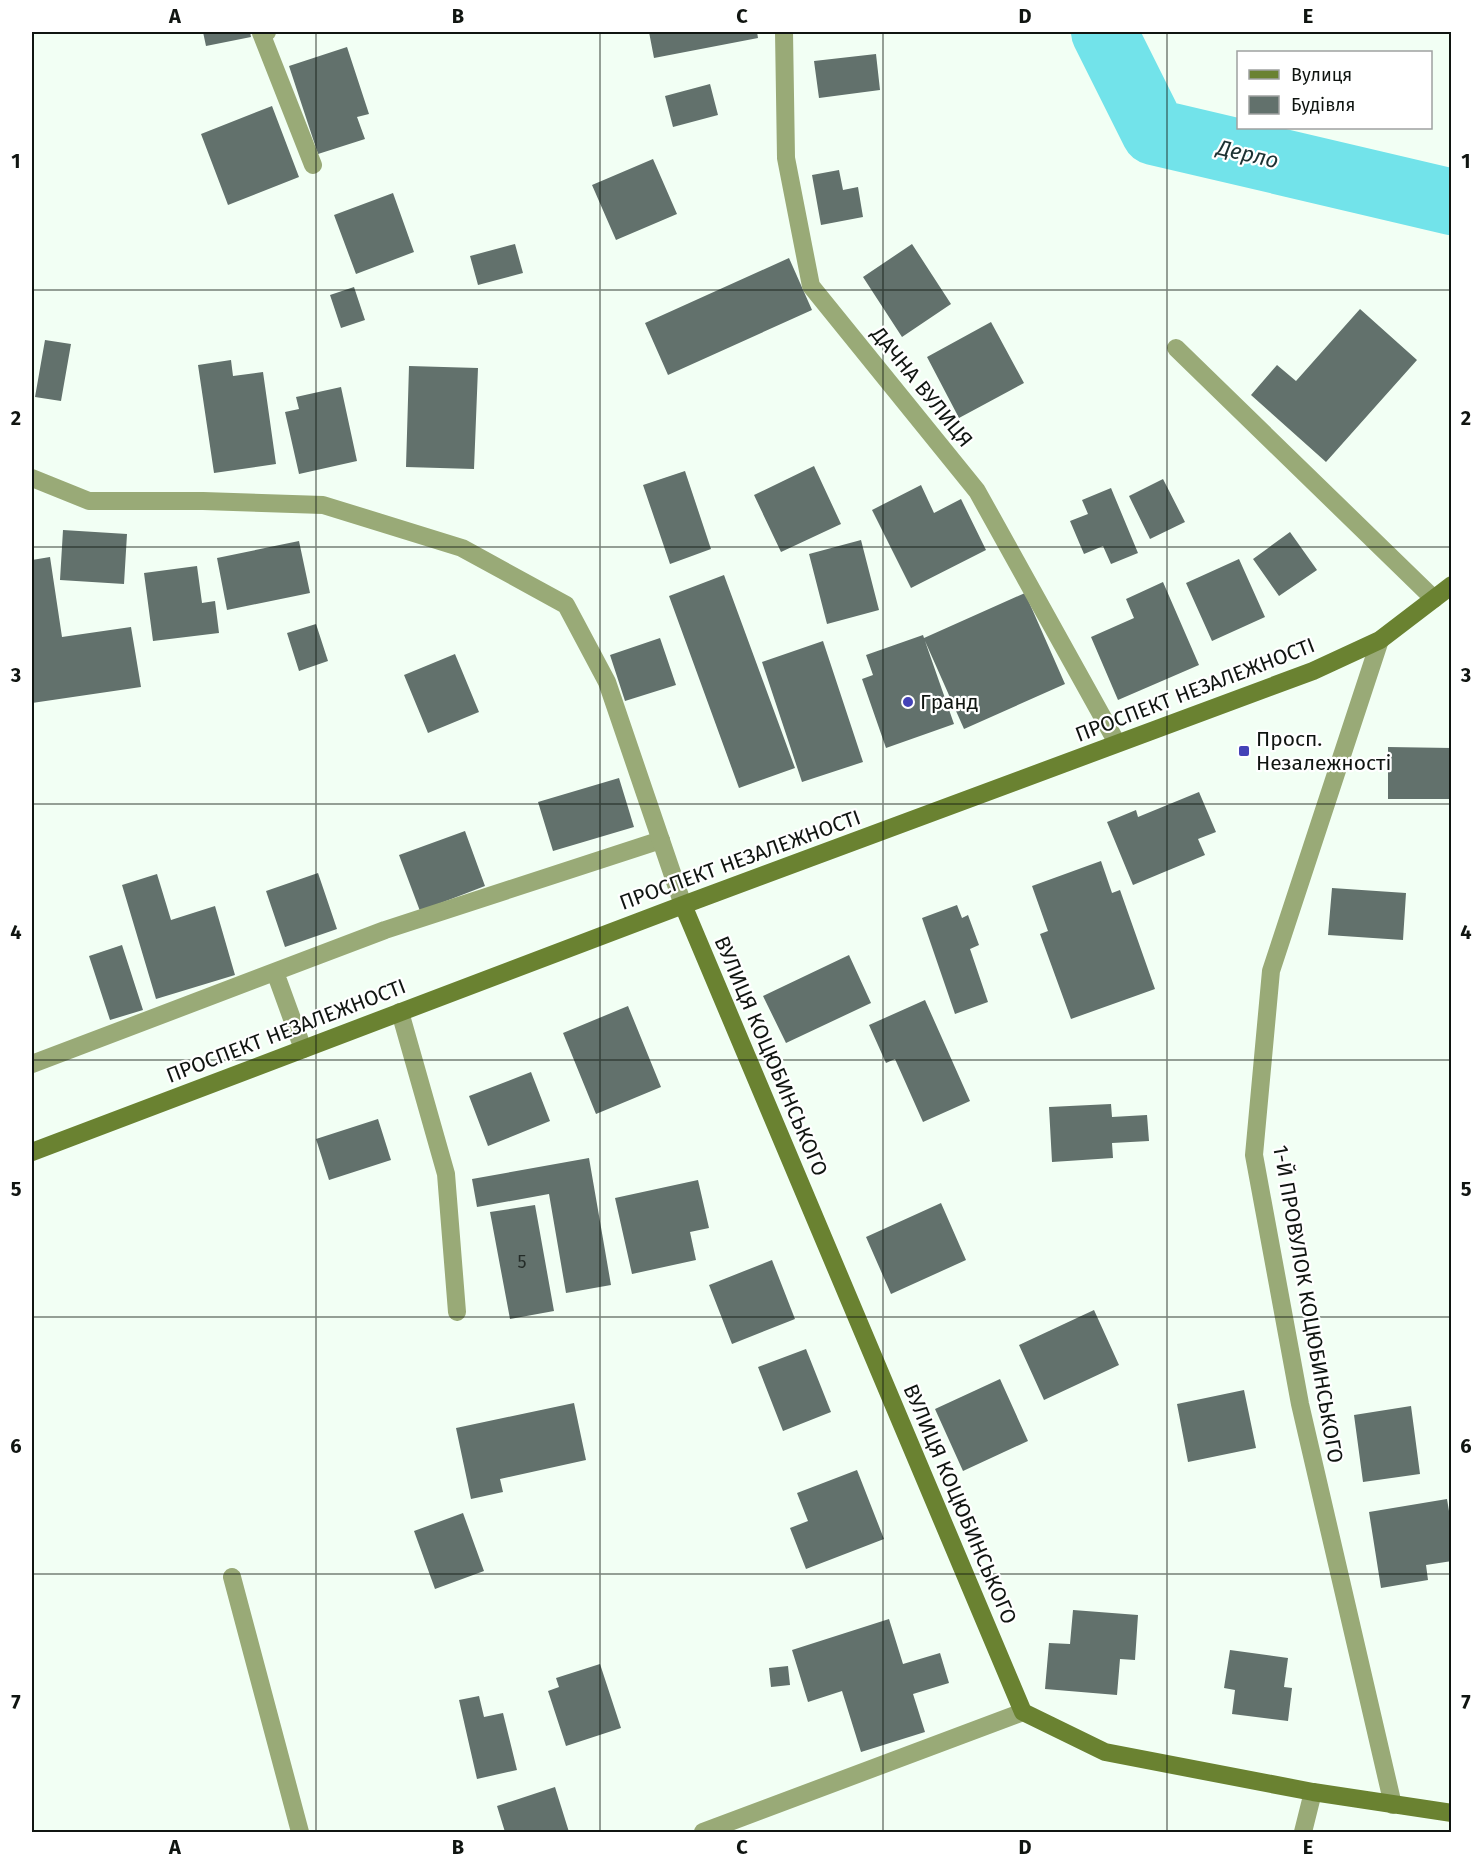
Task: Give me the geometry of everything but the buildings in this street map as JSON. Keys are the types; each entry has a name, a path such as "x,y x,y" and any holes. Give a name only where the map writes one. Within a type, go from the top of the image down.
{"main road":[{"name":"ПРОСПЕКТ НЕЗАЛЕЖНОСТІ","path":"32,1152 683,905 1313,671 1380,640 1452,585"},
{"name":"ВУЛИЦЯ КОЦЮБИНСЬКОГО","path":"683,905 1023,1712"},
{"path":"1023,1712 1105,1752 1313,1792 1452,1813"}],"street":[{"path":"267,32 261,33 313,165"},
{"name":"ДАЧНА ВУЛИЦЯ","path":"784,32 786,158 811,286 977,492 1117,743"},
{"path":"1176,348 1434,599"},
{"path":"32,478 89,501 203,501 323,505 462,548 566,605 607,682 683,905"},
{"name":"1-Й ПРОВУЛОК КОЦЮБИНСЬКОГО","path":"1380,640 1271,971 1254,1155 1300,1404 1393,1805"},
{"path":"32,1064 385,930 661,840"},
{"path":"275,972 303,1049"},
{"path":"400,1012 446,1174 457,1312"},
{"path":"232,1577 300,1833"},
{"path":"703,1833 1023,1712"},
{"path":"1303,1833 1313,1792"}],"waterway":[{"name":"Дерло","path":"1104,32 1154,132 1452,202"}],"place":[{"name":"Гранд","path":"908,702"},
{"name":"Просп. Незалежності","path":"1244,751"}]}
